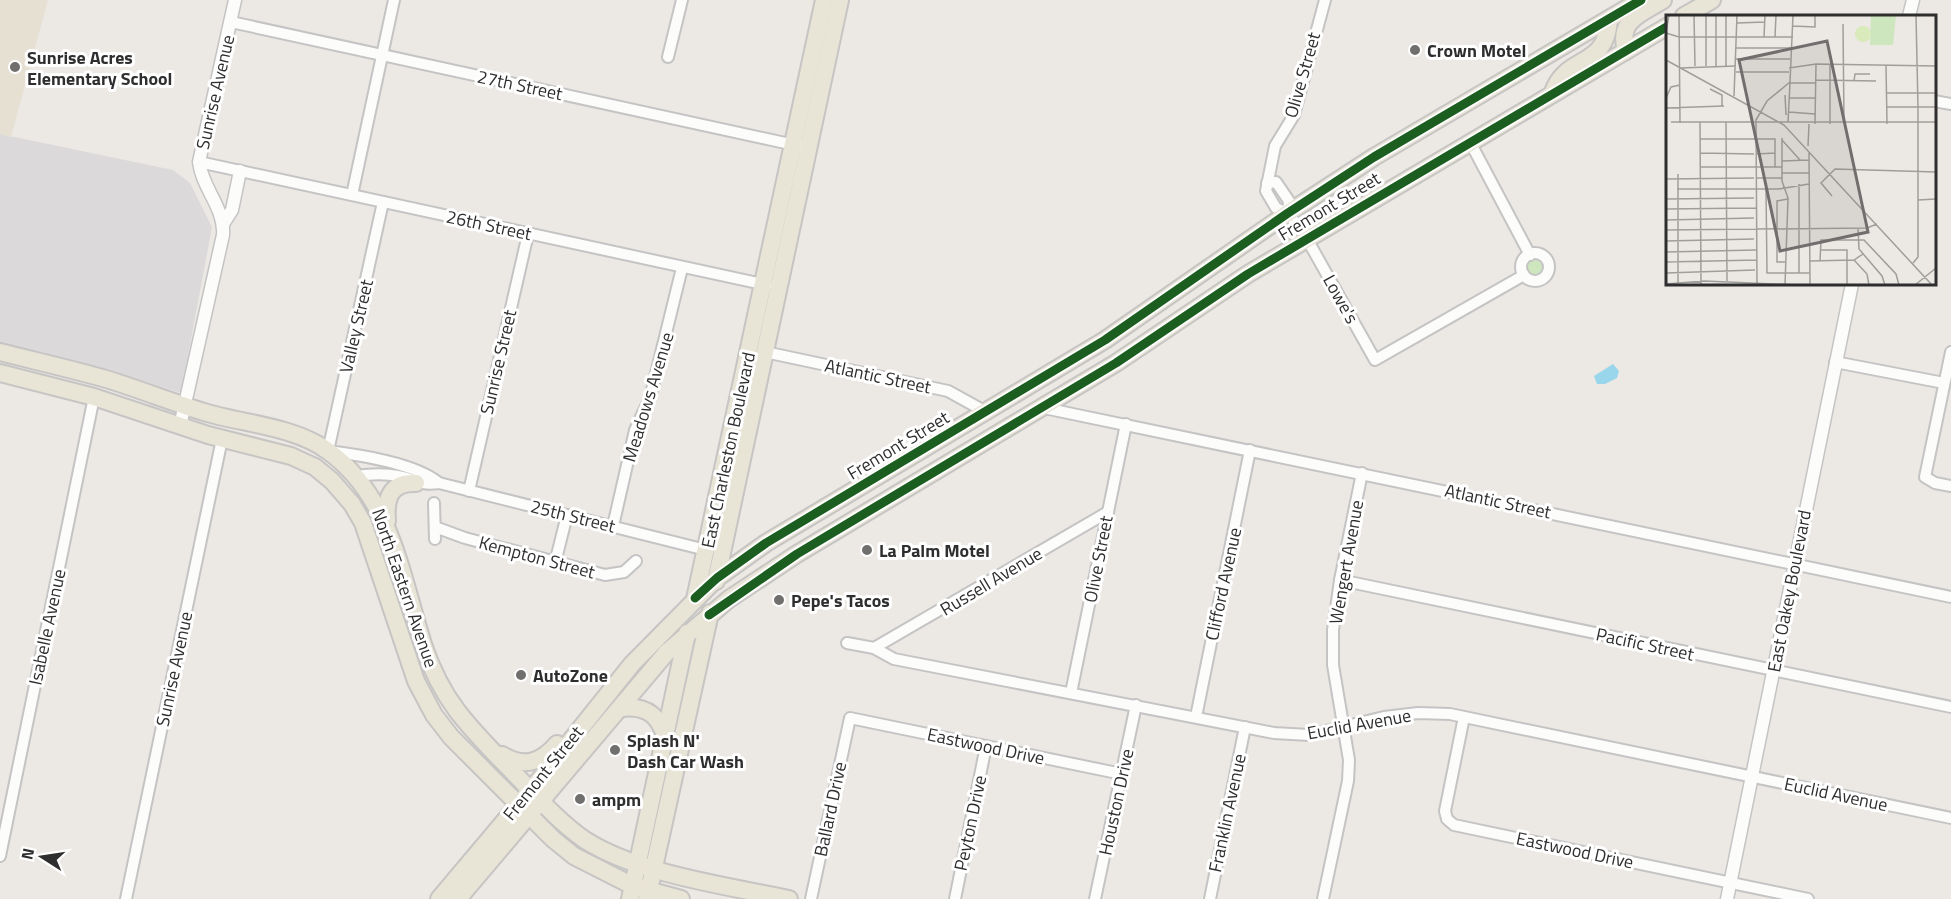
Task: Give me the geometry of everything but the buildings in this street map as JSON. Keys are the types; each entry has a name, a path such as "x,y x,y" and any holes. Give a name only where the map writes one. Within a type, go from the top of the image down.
{"main road":[{"name":"Fremont Street","path":"537,795 581,725 632,664 695,598 766,543 1105,340 1288,213 1374,157 1641,0"},
{"path":"1626,51 1623,33 1626,24 1663,0"},
{"path":"1686,15 1712,0"},
{"name":"East Charleston Boulevard","path":"648,895 647,865 665,736 706,550 771,286 801,146 827,3"},
{"path":"1553,93 1563,74 1599,52 1604,45 1609,19"},
{"name":"Fremont Street","path":"439,899 620,708 667,652 709,615 797,554 1044,408 1248,274 1666,27"},
{"name":"East Charleston Boulevard","path":"631,892 647,865 709,615 765,352 771,286"},
{"name":"North Eastern Avenue","path":"0,352 105,379 185,406 289,434 328,451 355,476 377,505 388,531 439,686 458,715 537,795 585,839 647,865 789,899"},
{"name":"North Eastern Avenue","path":"0,373 94,397 222,439 278,452 315,467 352,504 363,523 416,681 434,715 451,737 574,856 631,892 681,899"},
{"path":"278,452 305,452 343,478 355,476"},
{"path":"388,531 389,493 399,484 416,483"},
{"path":"727,532 734,543 740,546 750,547 766,543"},
{"path":"388,598 423,672 429,682 439,686"},
{"path":"620,708 639,708 648,711 658,719 665,736"},
{"path":"487,745 511,760 531,763 546,757 568,732 581,725"},
{"name":"Fremont Street","path":"458,899 524,810"}],"street":[{"name":"Sunrise Avenue","path":"224,224 205,184 200,162 235,0"},
{"path":"352,195 394,0"},
{"path":"668,57 682,0"},
{"name":"Olive Street","path":"1306,239 1288,213 1276,208 1266,191 1275,146 1294,115 1325,0"},
{"path":"1909,15 1913,0"},
{"name":"27th Street","path":"231,22 801,146"},
{"path":"1936,100 1951,104"},
{"path":"1470,142 1530,255"},
{"name":"26th Street","path":"200,162 771,286"},
{"path":"180,426 224,224 232,210 240,171"},
{"name":"Valley Street","path":"328,451 383,202"},
{"name":"Sunrise Street","path":"469,490 528,234"},
{"name":"Lowe's","path":"1306,239 1375,360 1524,275"},
{"path":"1539,254 1547,259 1550,268 1545,277 1537,281 1529,280 1524,275 1522,265 1530,255 1539,254"},
{"name":"Meadows Avenue","path":"613,526 635,430 650,398 682,268"},
{"name":"East Oakey Boulevard","path":"1727,899 1775,670 1793,565 1852,285"},
{"name":"Atlantic Street","path":"765,352 948,391 986,412"},
{"path":"1951,352 1925,477 1935,483 1951,486"},
{"path":"1835,362 1944,383"},
{"name":"Isabelle Avenue","path":"0,856 94,397"},
{"name":"Atlantic Street","path":"1044,408 1951,597"},
{"name":"Olive Street","path":"1071,693 1126,424"},
{"name":"Sunrise Avenue","path":"126,899 222,439"},
{"name":"Clifford Avenue","path":"1196,717 1250,450"},
{"name":"25th Street","path":"328,451 353,454 428,473 439,483"},
{"name":"Wengert Avenue","path":"1323,899 1348,781 1349,760 1333,665 1333,630 1340,580 1362,473"},
{"name":"25th Street","path":"355,476 384,474 411,478 416,483 439,483 706,550"},
{"name":"Kempton Street","path":"434,503 435,533 465,538 555,563 616,575 624,572 636,561"},
{"name":"Russell Avenue","path":"874,648 1108,512"},
{"path":"555,563 567,515"},
{"name":"Pacific Street","path":"1340,580 1951,707"},
{"name":"Euclid Avenue","path":"847,643 874,648 894,659 1274,733 1310,735 1384,717 1418,713 1464,717 1951,818"},
{"name":"Houston Drive","path":"1095,899 1136,705"},
{"name":"Eastwood Drive","path":"1464,717 1445,812 1447,819 1454,825 1808,899"},
{"name":"Eastwood Drive","path":"850,718 1122,774"},
{"name":"Ballard Drive","path":"810,899 850,718"},
{"name":"Franklin Avenue","path":"1210,899 1245,727"},
{"name":"Peyton Drive","path":"955,899 986,746"}],"shaded area":[{"name":"Sunrise Acres Elementary School","path":"0,0 48,0 11,137 0,134"},
{"path":"0,134 173,170 190,183 212,227 181,393 112,371 0,344"}],"green space":[{"path":"1539,257 1548,260 1551,269 1548,278 1539,281 1530,278 1527,269 1530,260"}],"water":[{"path":"1613,364 1619,371 1617,378 1605,384 1597,384 1594,376"}],"cycle path":[{"path":"695,598 717,578 766,543 1105,340 1288,213 1374,157 1641,0"},
{"path":"709,615 797,554 1116,363 1248,274 1666,27"}],"place":[{"name":"Crown Motel","path":"1415,50"},
{"name":"Sunrise Acres Elementary School","path":"15,67"},
{"name":"La Palm Motel","path":"867,550"},
{"name":"Pepe's Tacos","path":"779,600"},
{"name":"AutoZone","path":"521,675"},
{"name":"Splash N' Dash Car Wash","path":"615,750"},
{"name":"ampm","path":"580,799"}]}
